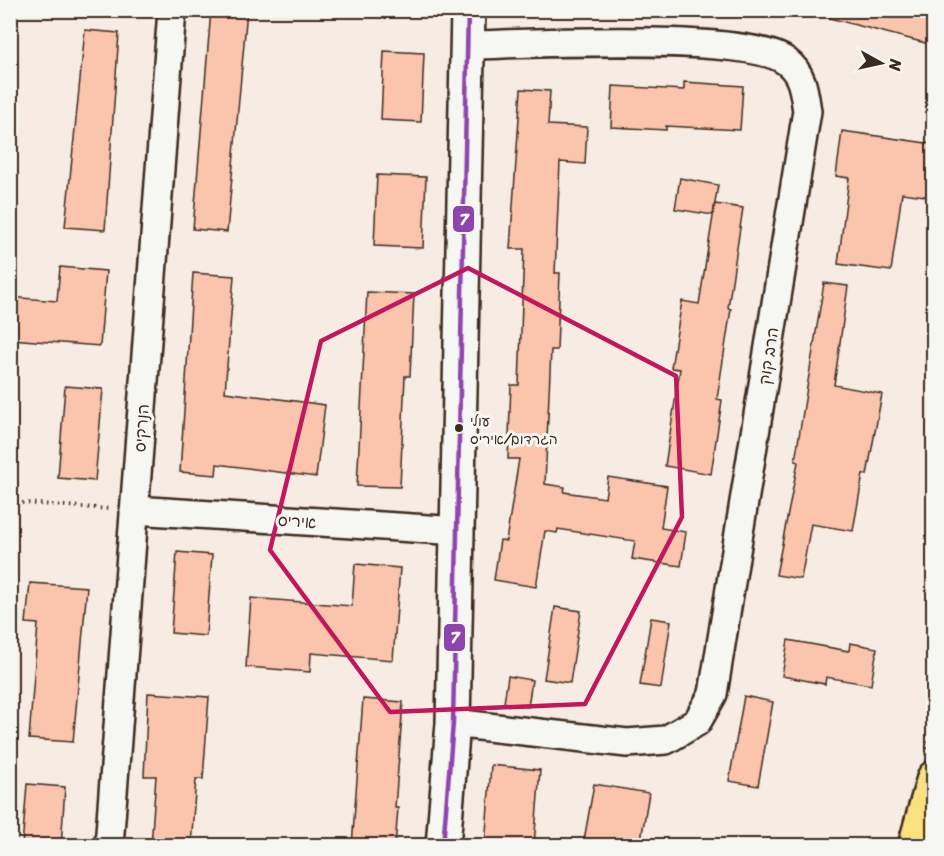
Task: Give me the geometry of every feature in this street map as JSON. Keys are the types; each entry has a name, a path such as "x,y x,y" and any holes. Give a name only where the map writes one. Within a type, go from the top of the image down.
{"highway":[{"path":"915,846 933,778"}],"street":[{"name":"הנרקיס","path":"109,846 172,10"},
{"path":"443,846 453,723 459,531 468,10"},
{"name":"הרב קוק","path":"453,723 627,743 666,740 698,722 713,693 807,111 801,78 786,61 757,49 615,42 469,45"},
{"name":"איריס","path":"134,510 459,531"}],"path":[{"path":"10,502 134,510"}],"highlighted area":[{"path":"468,268 676,376 682,517 585,704 390,712 270,550 321,341"}],"building":[{"path":"211,10 247,10 227,232 193,229"},
{"path":"830,10 933,10 933,45 829,18"},
{"path":"85,30 119,33 105,230 65,227"},
{"path":"384,51 424,53 421,122 381,120"},
{"path":"684,82 743,86 740,130 666,126 666,130 611,127 613,86 684,90"},
{"path":"521,89 550,91 548,125 587,127 585,164 560,162 555,273 560,273 557,350 551,350 545,484 565,487 564,492 605,498 608,477 667,486 661,528 686,532 681,566 632,559 635,541 558,529 557,533 545,531 536,587 494,580 500,540 506,541 519,459 508,459 511,385 519,385 524,249 510,249"},
{"path":"842,131 933,144 933,197 902,193 891,271 838,264 849,178 836,176"},
{"path":"377,175 426,177 423,248 374,246"},
{"path":"680,178 718,185 713,215 675,209"},
{"path":"715,204 743,208 717,399 722,400 711,474 665,466 680,369 671,368 682,301 699,304"},
{"path":"60,267 106,271 100,346 10,339 10,297 57,301"},
{"path":"193,273 234,276 225,392 325,405 316,477 217,464 216,475 180,472"},
{"path":"824,283 848,286 834,385 882,394 867,475 863,474 853,531 811,524 801,579 776,575 798,462 795,461"},
{"path":"367,292 414,294 410,376 405,376 400,487 357,486"},
{"path":"65,386 103,389 95,481 58,478"},
{"path":"177,552 212,555 206,636 171,633"},
{"path":"355,564 400,568 393,660 311,653 310,672 246,667 251,598 352,606"},
{"path":"30,583 87,587 73,742 29,739 38,624 26,623"},
{"path":"555,607 581,611 570,683 544,679"},
{"path":"651,618 671,621 661,688 640,685"},
{"path":"788,640 849,651 850,643 877,648 871,685 826,677 825,684 782,676"},
{"path":"508,676 532,680 528,707 504,703"},
{"path":"148,693 209,697 203,779 196,779 191,846 151,846 156,776 144,776"},
{"path":"744,696 773,702 758,786 729,781"},
{"path":"363,699 403,702 395,808 398,808 395,846 352,846"},
{"path":"491,765 540,770 534,846 485,846"},
{"path":"27,784 65,787 61,846 22,846"},
{"path":"594,784 649,793 640,846 583,846"}],"transit line":[{"name":"7","path":"443,846 453,723 468,10"}],"place":[{"name":"עולי הגרדום/איריס","path":"459,428"}]}
